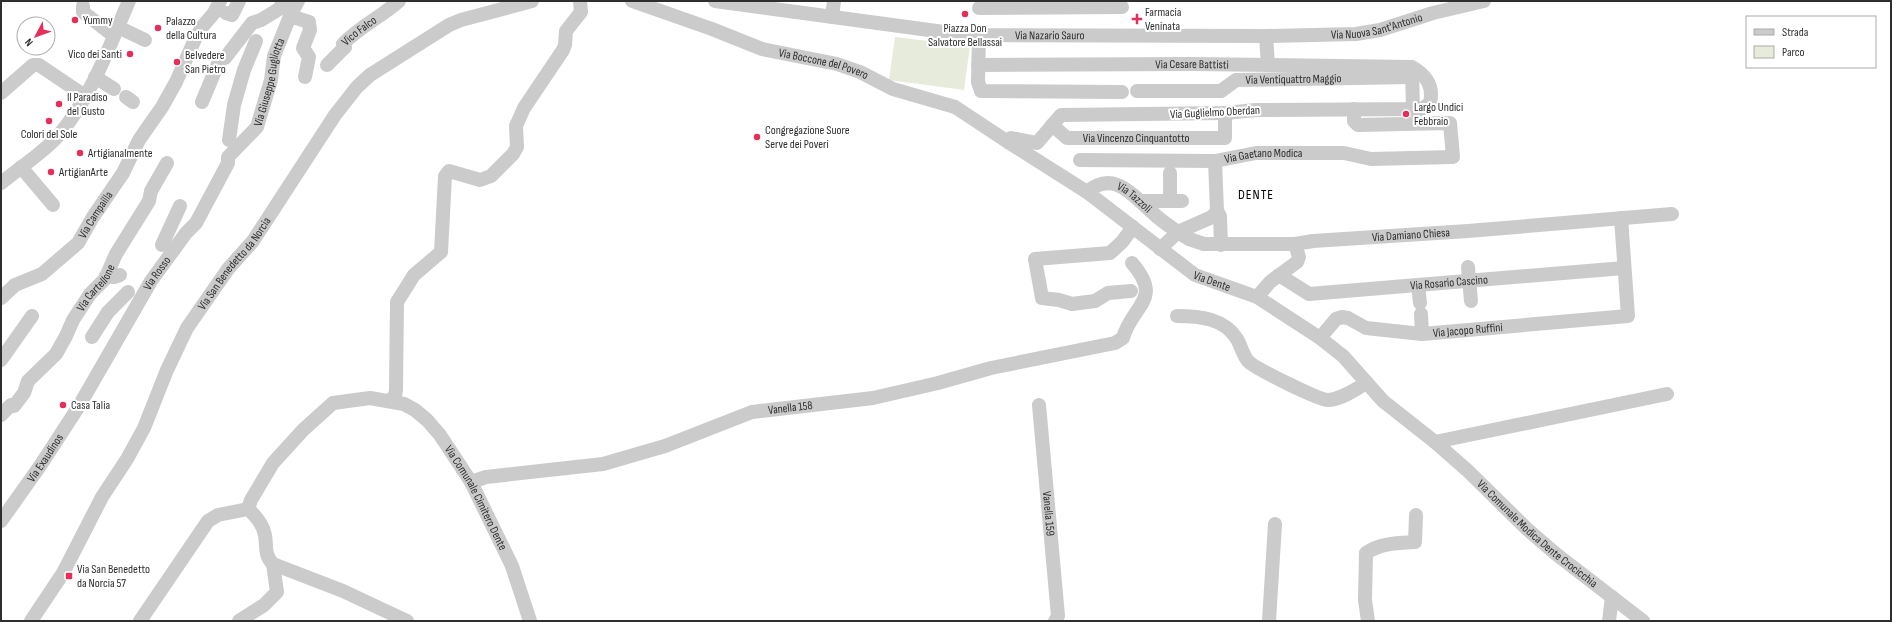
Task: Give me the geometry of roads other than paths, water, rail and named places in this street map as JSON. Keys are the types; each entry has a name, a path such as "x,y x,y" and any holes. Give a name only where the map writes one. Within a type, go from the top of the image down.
{"street":[{"path":"1,183 57,137 85,96 116,32 129,1"},
{"name":"Via Campailla","path":"1,298 15,285 42,274 78,243 96,211 123,173 139,140 162,107 196,37 220,8 232,15 239,1"},
{"path":"229,140 234,105 244,70 259,31 283,3 289,1"},
{"name":"Via Giuseppe Gugliotta","path":"228,157 257,127 271,80 274,56 290,16 298,1"},
{"name":"Vico Falco","path":"327,65 345,47 343,44 353,34 385,13 399,1"},
{"name":"Via San Benedetto da Norcia","path":"31,621 64,573 102,497 127,459 144,428 167,370 187,328 228,269 253,241 346,100 370,75 449,25 461,20 532,1"},
{"path":"390,400 395,396 396,390 398,302 414,275 441,252 445,176 449,170 480,180 491,176 513,154 517,147 516,126 524,108 566,45 566,31 581,12 580,1"},
{"name":"Via Boccone del Povero","path":"632,1 712,29 762,49 837,64 860,72 893,89 955,107 1008,142"},
{"name":"Via Nazario Sauro","path":"714,1 734,2 966,35 1266,36"},
{"path":"832,17 834,1"},
{"name":"Via Nuova Sant'Antonio","path":"1266,36 1356,34 1380,30 1433,13 1484,1"},
{"path":"83,6 83,12 116,32 145,40"},
{"path":"979,8 1122,7"},
{"path":"290,16 309,22 310,30 303,48 309,57 305,77"},
{"path":"202,102 220,59 225,58 252,23 259,31"},
{"path":"979,35 978,82 981,91 1122,92"},
{"path":"1266,36 1268,65"},
{"name":"Via Cesare Battisti","path":"978,64 1268,65 1408,72"},
{"path":"1,93 33,65 39,66 85,96"},
{"path":"1408,72 1425,76 1430,85 1432,94 1430,103 1422,109 1410,110 1408,72"},
{"name":"Via Ventiquattro Maggio","path":"1137,91 1221,91 1236,80 1408,72"},
{"path":"95,77 114,89"},
{"path":"1185,91 1186,114"},
{"name":"Via Gaetano Modica","path":"1080,160 1123,149 1215,161 1256,153 1344,153 1371,159 1452,157 1450,123 1358,125 1354,121 1354,109"},
{"name":"Via Guglielmo Oberdan","path":"1008,142 1011,138 1037,143 1060,115 1228,113 1256,110 1410,110"},
{"path":"1228,113 1231,157"},
{"name":"Via Vincenzo Cinquantotto","path":"1052,125 1067,138 1123,149 1225,138 1228,113"},
{"path":"1122,122 1123,149"},
{"name":"Via Dente","path":"1008,142 1087,192 1195,275 1257,297 1320,338 1343,356 1383,401 1435,442"},
{"name":"Via Rosso","path":"86,392 151,281 186,233 196,223 228,163 228,157"},
{"path":"1215,161 1217,211 1220,216 1221,245"},
{"name":"Via Cartellone","path":"9,409 24,393 28,381 56,354 73,320 90,294 113,276 116,254 149,201 151,191 167,163"},
{"path":"21,167 53,205"},
{"path":"1140,201 1176,201 1170,173"},
{"name":"Via Tazzoli","path":"1087,192 1095,185 1116,184 1123,186 1178,232"},
{"path":"162,245 180,206"},
{"path":"1160,249 1178,232 1212,217 1217,211"},
{"name":"Via Damiano Chiesa","path":"1178,232 1189,240 1204,244 1295,244 1313,241 1468,231 1672,214"},
{"path":"1621,218 1624,268"},
{"path":"1131,291 1108,293 1094,301 1072,304 1059,300 1042,298 1036,259 1110,253 1122,242 1133,227"},
{"path":"1257,297 1270,282 1297,262 1299,257 1295,244"},
{"name":"Vanella 158","path":"471,482 486,477 603,464 665,446 752,412 873,398 938,383 991,368 1115,343 1123,338 1126,328 1140,308 1146,295 1144,279 1132,263"},
{"path":"1468,267 1471,301"},
{"name":"Via Rosario Cascino","path":"1279,275 1309,294 1469,282 1624,268"},
{"name":"Via Jacopo Ruffini","path":"1320,338 1336,319 1342,317 1348,318 1366,328 1422,334 1628,316 1624,268"},
{"path":"1418,285 1422,334"},
{"path":"92,337 108,312 128,292"},
{"path":"1,360 13,346 32,316"},
{"path":"1177,316 1199,316 1216,321 1236,338 1249,363 1262,371 1327,400 1339,398 1367,383"},
{"name":"Via Exaudinos","path":"1,521 40,466 86,392"},
{"path":"1435,442 1668,394"},
{"name":"Via Comunale Cimitero Dente","path":"248,509 251,500 274,463 302,430 333,403 370,398 390,400 404,404 415,410 427,420 440,435 471,482 512,566 530,621"},
{"name":"Vanella 159","path":"1039,405 1058,616 1055,621"},
{"name":"Via Comunale Modica Dente Crocicchia","path":"1435,442 1468,471 1527,529 1556,554 1642,621"},
{"path":"140,621 208,521 218,515 248,509 255,515 260,524 265,535 265,549 268,559 273,564 343,591 407,621"},
{"path":"1368,621 1365,600 1366,553 1374,548 1386,545 1415,542 1416,515"},
{"path":"1269,621 1275,524"},
{"path":"239,621 264,605 277,592 273,564"},
{"path":"1609,621 1612,597"}],"place":[{"name":"Piazza Don Salvatore Bellassai","path":"965,14"},
{"name":"Farmacia Veninata","path":"1137,19"},
{"name":"Yummy","path":"75,20"},
{"name":"Palazzo della Cultura","path":"158,28"},
{"name":"Vico dei Santi","path":"130,54"},
{"name":"Belvedere San Pietro","path":"177,62"},
{"name":"Il Paradiso del Gusto","path":"59,104"},
{"name":"Largo Undici Febbraio","path":"1406,114"},
{"name":"Colori del Sole","path":"49,121"},
{"name":"Congregazione Suore Serve dei Poveri","path":"757,137"},
{"name":"Artigianalmente","path":"80,153"},
{"name":"ArtigianArte","path":"51,172"},
{"name":"Casa Talia","path":"63,405"},
{"name":"Via San Benedetto da Norcia 57","path":"69,576"}],"district":[{"name":"DENTE","path":"1256,194"}]}
